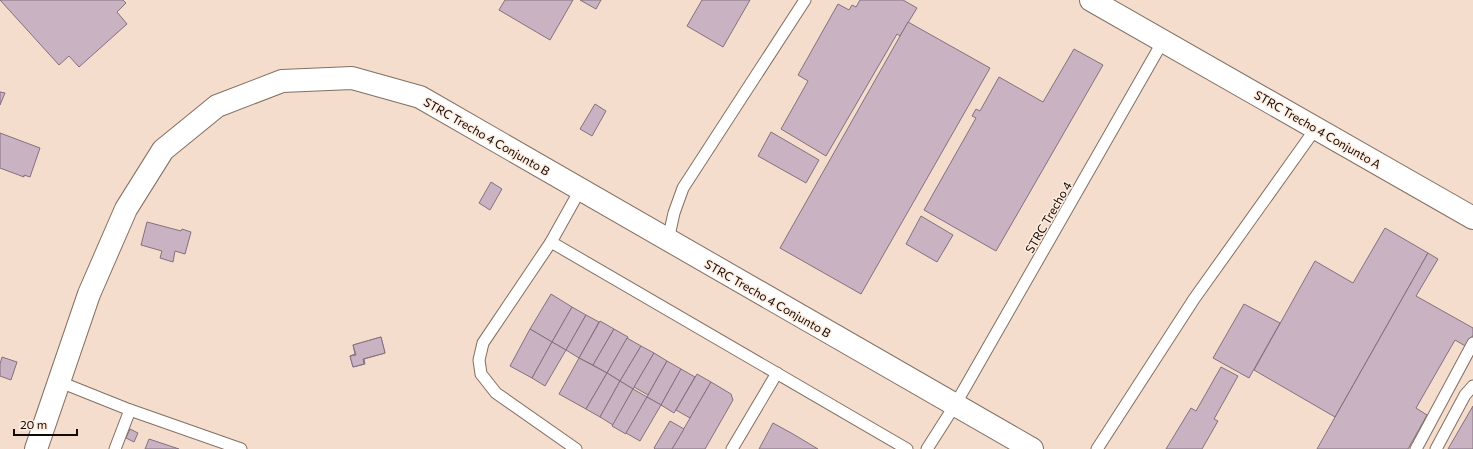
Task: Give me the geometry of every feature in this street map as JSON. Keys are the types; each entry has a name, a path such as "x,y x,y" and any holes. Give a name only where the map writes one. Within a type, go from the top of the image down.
{"street":[{"path":"1091,0 1164,41"},
{"name":"STRC Trecho 4 Conjunto A","path":"1164,41 1473,218"},
{"name":"STRC Trecho 4 Conjunto B","path":"36,449 89,294 126,209 163,150 217,106 282,82 352,78 420,97 955,406"},
{"path":"955,406 1032,449"}],"lane":[{"path":"668,240 674,213 683,188 805,0"},
{"name":"STRC Trecho 4","path":"926,449 955,406 1164,41"},
{"path":"1097,449 1194,299 1316,128"},
{"path":"576,449 496,393 481,374 479,360 483,343 551,242 580,190"},
{"path":"551,242 777,372 907,449"},
{"path":"1416,449 1473,343"},
{"path":"732,449 777,372"},
{"path":"60,382 130,410 241,449"},
{"path":"1436,449 1465,395 1473,386"},
{"path":"115,449 130,410"}],"building":[{"path":"0,0 123,0 126,3 117,12 127,24 79,67 69,56 59,65"},
{"path":"505,0 573,0 550,40 499,10"},
{"path":"580,0 601,0 596,9"},
{"path":"702,0 750,0 723,47 687,26"},
{"path":"860,0 903,0 917,8 900,36 897,34 826,156 781,129 808,81 798,75 838,4 849,10 852,5 856,7"},
{"path":"908,22 990,68 861,294 780,248"},
{"path":"1074,49 1103,65 996,251 924,210 976,118 972,116 976,109 980,111 999,77 1043,102"},
{"path":"0,92 5,93 0,105"},
{"path":"595,104 606,111 592,136 580,129"},
{"path":"771,132 819,160 806,183 758,156"},
{"path":"0,133 40,148 30,177 24,175 24,177 0,168"},
{"path":"491,182 502,189 490,210 479,203"},
{"path":"921,216 953,235 937,262 906,244"},
{"path":"147,222 181,231 182,229 191,232 185,254 175,251 173,262 160,258 162,251 141,245"},
{"path":"1385,228 1428,253 1335,417 1254,370 1315,261 1353,283"},
{"path":"1428,253 1438,259 1416,296 1473,328 1473,335 1467,347 1455,340 1416,408 1427,415 1408,449 1317,449"},
{"path":"551,294 572,307 552,342 530,329"},
{"path":"1244,304 1280,323 1249,378 1213,358"},
{"path":"572,307 586,315 566,350 552,342"},
{"path":"586,315 599,322 579,358 566,350"},
{"path":"600,321 614,329 593,365 579,358"},
{"path":"530,329 552,342 532,378 510,366"},
{"path":"614,329 628,337 607,373 593,365"},
{"path":"381,337 385,353 364,359 365,364 353,367 350,356 355,354 353,345"},
{"path":"381,337 385,353 363,359 364,364 353,367 350,356 356,355 353,345"},
{"path":"627,338 641,346 620,381 607,373"},
{"path":"552,342 566,350 545,386 532,378"},
{"path":"641,346 654,353 633,389 620,381"},
{"path":"654,353 667,361 648,395 634,387"},
{"path":"2,357 17,362 11,380 0,376 0,364"},
{"path":"579,358 607,373 586,409 559,394"},
{"path":"667,361 681,369 661,405 647,397"},
{"path":"1221,367 1238,376 1214,419 1218,421 1202,449 1166,449 1191,408 1196,411"},
{"path":"681,369 695,377 674,413 661,405"},
{"path":"607,373 620,381 600,417 586,409"},
{"path":"697,374 711,382 690,418 676,410"},
{"path":"620,381 633,389 613,425 600,417"},
{"path":"711,382 731,394 733,400 705,449 672,449"},
{"path":"633,389 647,397 626,434 612,426"},
{"path":"647,397 661,405 640,441 626,433"},
{"path":"1473,406 1473,449 1448,449"},
{"path":"670,421 684,429 672,449 655,449 654,448"},
{"path":"773,423 793,434 818,449 759,449"},
{"path":"130,429 138,433 134,442 126,438"},
{"path":"149,439 179,449 145,449"}]}
